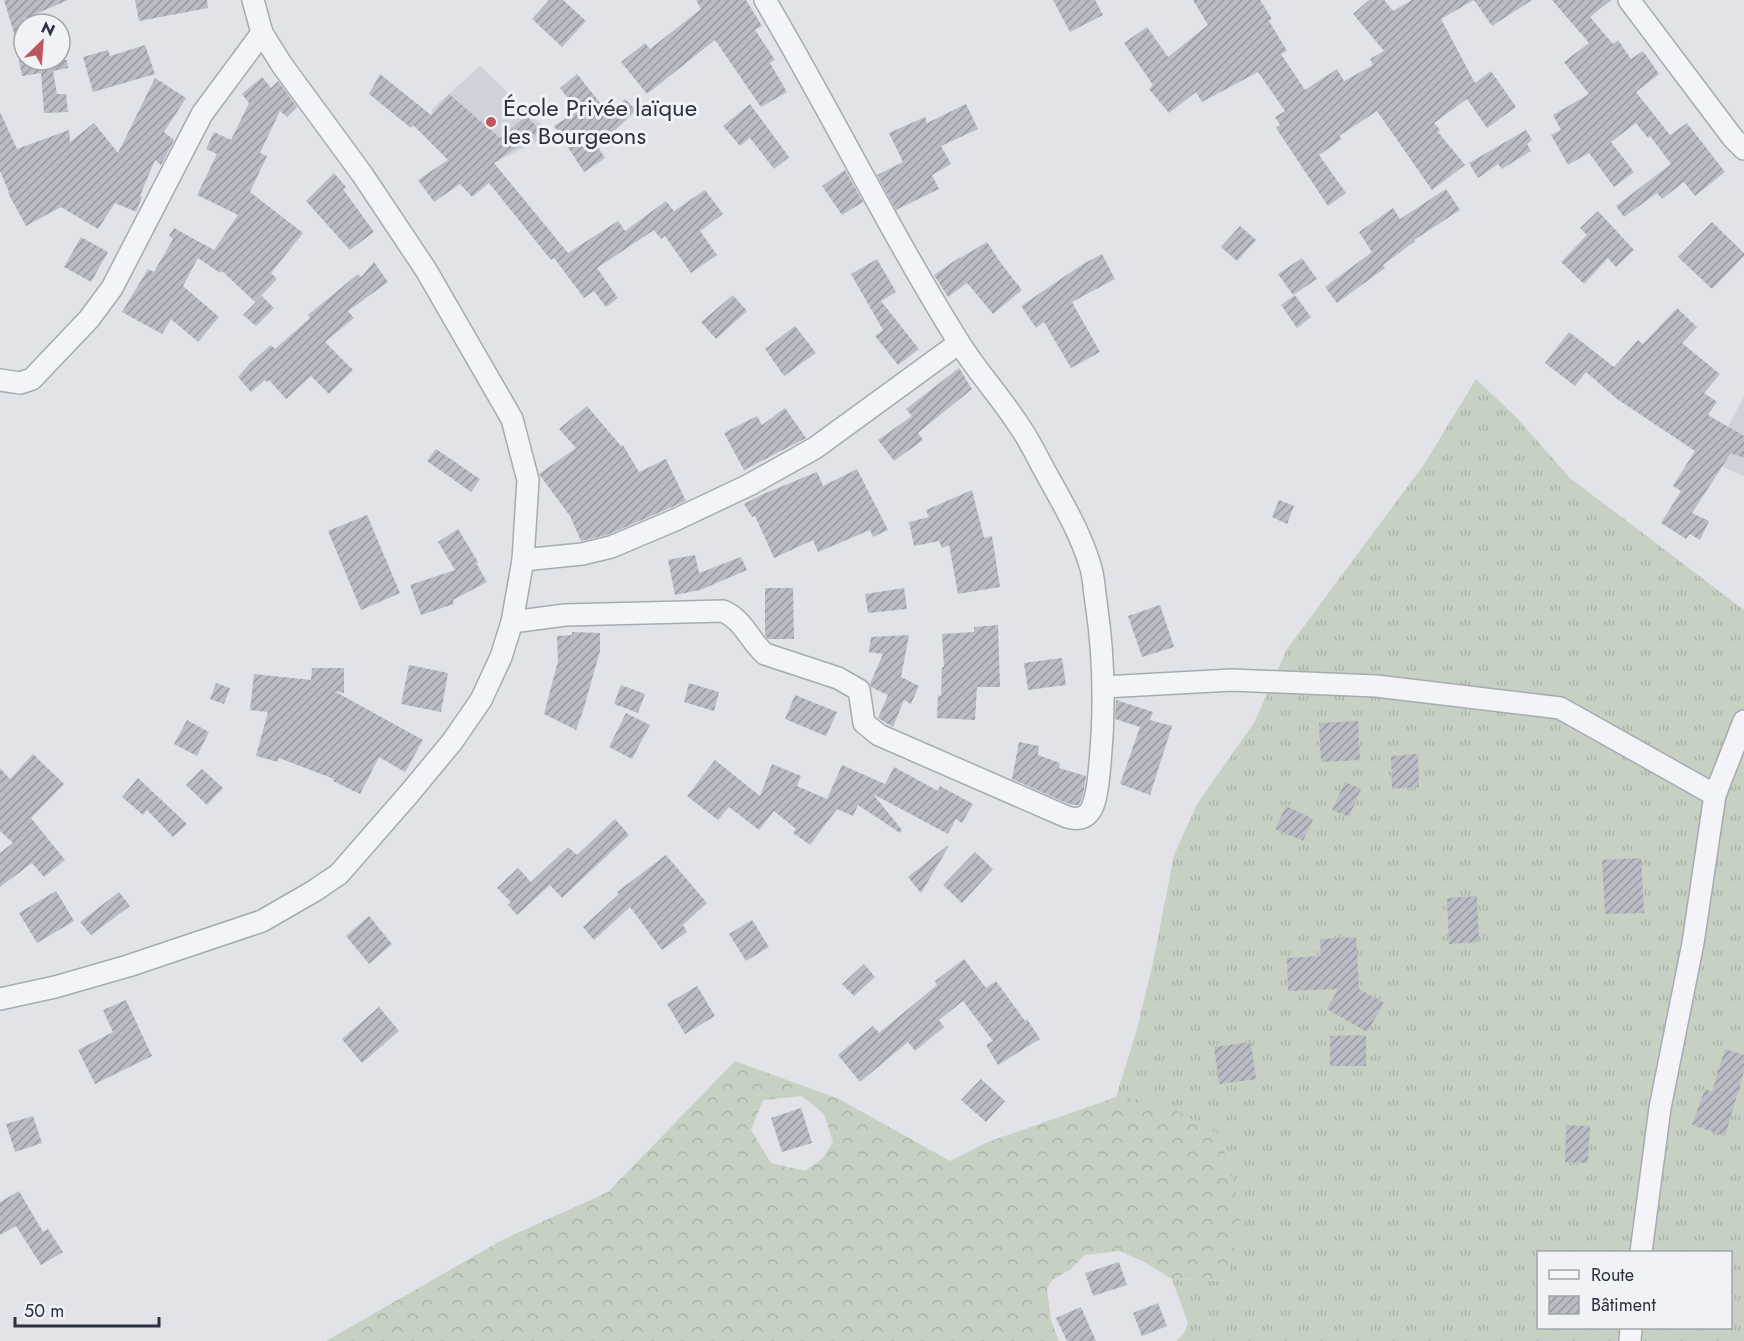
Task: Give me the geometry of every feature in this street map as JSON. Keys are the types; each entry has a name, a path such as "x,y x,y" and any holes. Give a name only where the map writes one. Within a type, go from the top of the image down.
{"street":[{"path":"0,999 55,987 128,966 262,921 339,874 444,751 481,700 501,657 512,622 524,560 528,480 512,419 426,270 362,174 282,65 262,33 253,0"},
{"path":"512,622 565,615 723,611 738,620 757,647 765,654 838,678 859,690 864,723 879,735 1075,819 1087,817 1096,794 1104,687 1100,624 1091,566 1069,514 1019,425 959,343 869,187 808,72 765,0"},
{"path":"1629,0 1732,138 1744,149"},
{"path":"0,380 20,383 32,379 98,309 112,288 202,114 262,33"},
{"path":"524,560 582,554 611,547 749,485 815,448 959,343"},
{"path":"1104,687 1232,680 1376,686 1560,708 1715,795"},
{"path":"1641,1251 1660,1108 1693,944 1715,795 1744,721"}],"shaded area":[{"name":"École Privée laïque les Bourgeons","path":"480,66 551,134 496,162 491,162 431,110"},
{"path":"1744,396 1744,476 1710,461"}],"green space":[{"path":"1476,379 1517,418 1570,478 1744,610 1744,1341 1177,1341 1184,1333 1188,1323 1172,1279 1227,1281 1116,1097 1137,1029 1153,963 1174,855 1197,804 1254,723 1287,649 1425,463"},
{"path":"735,1061 839,1099 950,1161 988,1142 1116,1097 1161,1102 1220,1135 1242,1215 1227,1281 1172,1279 1120,1251 1085,1255 1071,1269 1052,1280 1047,1289 1051,1320 1059,1341 326,1341 502,1240 608,1192","holes":["802,1096 824,1114 833,1142 823,1158 805,1171 771,1163 751,1130 763,1100"]}],"building":[{"path":"4,0 68,0 40,12 12,12 12,26"},
{"path":"135,0 207,0 208,8 139,21"},
{"path":"549,0 563,0 586,21 562,47 532,19"},
{"path":"696,0 746,0 762,26 755,30 775,60 770,63 787,92 761,107 715,40 647,94 621,62 645,43 650,49 701,9"},
{"path":"1053,0 1095,0 1103,15 1070,32"},
{"path":"1193,0 1260,0 1272,19 1269,21 1287,51 1281,54 1305,90 1337,69 1344,81 1373,65 1370,59 1384,51 1353,14 1369,0 1384,0 1393,11 1412,0 1474,0 1441,19 1475,83 1491,71 1516,107 1487,128 1467,99 1434,123 1440,130 1438,132 1465,165 1432,190 1377,111 1339,136 1342,139 1319,155 1346,193 1328,206 1276,128 1280,125 1275,117 1285,111 1258,72 1202,102 1196,92 1169,113 1149,89 1153,85 1124,43 1147,27 1168,57 1208,25"},
{"path":"1474,0 1532,0 1492,26"},
{"path":"1552,0 1611,0 1590,17 1613,44 1618,40 1631,59 1643,51 1659,74 1636,92 1670,135 1687,123 1725,172 1695,196 1684,182 1662,199 1657,193 1624,217 1616,206 1671,164 1650,136 1648,138 1636,123 1611,142 1634,172 1614,187 1589,153 1568,165 1551,135 1561,130 1553,115 1589,94 1564,62 1589,43"},
{"path":"145,45 155,74 93,92 83,57 108,50 110,56"},
{"path":"21,72 53,72 57,94 66,94 68,112 44,113 41,73 22,76"},
{"path":"380,74 431,115 449,94 500,138 526,116 541,131 494,163 568,253 618,221 625,231 666,201 674,211 705,190 723,214 700,231 717,255 691,273 665,236 661,239 654,230 597,268 618,298 606,307 594,291 584,298 554,258 551,260 489,183 472,197 460,184 434,202 418,180 448,160 413,125 411,128 369,94"},
{"path":"577,74 609,114 625,99 636,110 598,147 605,158 584,172 554,126 578,111 560,88"},
{"path":"262,77 271,88 278,81 297,107 287,117 280,111 260,153 267,156 250,192 303,233 271,273 277,279 255,302 222,271 220,273 198,258 183,286 219,317 198,342 171,319 162,334 122,312 148,269 154,272 173,239 169,236 174,228 214,250 238,215 197,195 217,154 206,149 214,132 231,140 249,103 242,94"},
{"path":"155,78 186,98 164,132 174,140 161,165 155,160 136,212 115,203 98,229 61,207 26,226 8,193 0,171 0,112 17,149 69,130 70,142 94,123 118,153"},
{"path":"750,104 789,157 774,169 750,138 740,146 723,126"},
{"path":"966,104 978,129 941,146 951,164 932,175 939,189 896,210 877,175 903,162 889,133 925,117 927,123"},
{"path":"1526,130 1532,140 1527,144 1531,151 1502,169 1498,164 1478,178 1469,163"},
{"path":"845,170 863,202 842,215 822,186"},
{"path":"334,173 346,187 343,189 374,232 350,250 306,201"},
{"path":"1446,189 1460,210 1414,240 1383,265 1385,268 1337,303 1325,287 1372,252 1359,232 1393,208 1400,219"},
{"path":"1598,211 1634,250 1616,267 1608,258 1584,284 1561,262 1587,235 1580,228"},
{"path":"1712,222 1744,253 1744,256 1712,289 1678,257"},
{"path":"1240,226 1256,240 1237,261 1221,247"},
{"path":"81,237 108,252 91,282 64,267"},
{"path":"987,242 1022,290 993,314 967,283 948,297 934,275"},
{"path":"1102,254 1115,279 1072,302 1100,352 1071,368 1044,322 1036,328 1021,306 1083,264"},
{"path":"1302,258 1317,279 1293,295 1278,274"},
{"path":"877,259 896,292 881,301 919,349 898,365 875,336 883,330 851,274"},
{"path":"374,262 388,282 348,311 354,318 325,342 353,370 329,394 311,376 286,399 269,380 267,382 265,380 251,392 238,377 250,363 271,345 275,349 310,318 308,315 358,274 361,277"},
{"path":"733,295 747,311 716,339 701,322"},
{"path":"1295,295 1311,317 1297,328 1281,305"},
{"path":"262,296 274,308 256,326 243,315"},
{"path":"1677,308 1697,327 1682,343 1720,374 1704,393 1717,402 1708,415 1744,436 1744,458 1731,453 1692,513 1709,521 1700,540 1690,534 1686,539 1661,523 1681,491 1673,486 1695,451 1617,399 1586,372 1575,386 1545,363 1569,332 1614,367 1638,340 1643,344"},
{"path":"795,326 816,353 784,376 765,349"},
{"path":"959,368 972,389 918,433 923,440 894,461 878,440 912,416 906,409"},
{"path":"587,406 621,446 623,445 639,472 666,459 686,501 607,535 581,541 570,516 539,474 576,448 559,429"},
{"path":"785,408 806,438 744,470 724,433 757,416 762,425"},
{"path":"436,449 480,479 471,492 427,461"},
{"path":"857,469 888,530 873,537 870,530 818,552 813,540 774,558 755,516 752,517 744,504 817,472 823,486"},
{"path":"972,490 984,538 992,536 1000,587 958,594 949,545 942,548 939,541 914,546 909,522 929,517 926,510"},
{"path":"1279,500 1294,506 1287,524 1272,517"},
{"path":"367,515 400,593 361,610 328,531"},
{"path":"458,529 487,582 453,600 454,604 421,615 410,585 455,570 438,542"},
{"path":"695,555 699,573 741,557 747,570 700,590 675,595 668,560"},
{"path":"765,588 793,588 794,639 768,639 765,635"},
{"path":"904,588 907,609 868,613 865,594"},
{"path":"1160,605 1174,647 1142,657 1128,616"},
{"path":"998,625 1000,687 977,687 975,720 937,718 938,695 941,696 942,667 944,667 942,634 974,632 974,627"},
{"path":"572,632 600,633 600,651 576,730 544,714 558,661 557,636 572,635"},
{"path":"909,635 901,677 919,686 911,704 904,700 893,727 878,718 888,695 871,687 870,684 883,654 869,652 871,637"},
{"path":"1062,658 1066,685 1028,690 1024,663"},
{"path":"409,665 448,673 441,712 401,704"},
{"path":"312,668 344,668 344,693 334,691 423,740 405,772 379,757 360,794 333,781 334,779 279,758 278,762 256,756 268,712 250,710 254,674 311,680"},
{"path":"216,683 230,688 224,704 210,699"},
{"path":"689,683 719,692 714,711 684,702"},
{"path":"621,685 645,694 638,713 614,704"},
{"path":"795,695 837,712 826,736 785,719"},
{"path":"1116,700 1153,712 1150,720 1172,726 1150,795 1120,784 1140,727 1115,719"},
{"path":"626,713 650,725 632,759 609,747"},
{"path":"187,720 209,732 197,756 174,744"},
{"path":"1358,721 1360,760 1321,762 1319,723"},
{"path":"1019,742 1039,746 1038,755 1060,763 1059,768 1086,776 1079,805 1064,802 1012,779"},
{"path":"33,754 64,784 31,818 65,860 44,877 32,863 0,887 0,853 13,843 0,831 0,768 10,779"},
{"path":"1418,754 1419,787 1392,789 1391,756"},
{"path":"715,760 760,796 772,764 801,776 797,786 827,799 842,765 885,784 894,767 938,791 940,786 973,804 962,823 956,819 948,834 873,794 902,830 900,833 858,805 853,816 837,809 810,845 793,833 796,829 774,811 759,830 729,807 718,820 687,796"},
{"path":"202,769 223,788 207,805 186,785"},
{"path":"138,778 187,824 173,837 147,810 143,815 122,797"},
{"path":"1345,782 1361,789 1349,817 1332,810"},
{"path":"1286,806 1313,819 1303,841 1275,829"},
{"path":"615,819 629,835 562,898 550,885 517,915 508,905 511,902 497,888 518,868 531,882 568,847 577,855"},
{"path":"949,846 921,893 908,877"},
{"path":"975,852 993,869 962,903 943,885"},
{"path":"666,855 707,903 683,925 687,932 662,950 630,907 594,940 583,927 619,894 617,892"},
{"path":"1641,858 1644,913 1605,914 1602,860"},
{"path":"56,891 74,921 37,943 19,913"},
{"path":"119,892 130,906 91,935 80,922"},
{"path":"1477,896 1479,942 1449,944 1447,898"},
{"path":"369,916 392,944 369,964 346,936"},
{"path":"752,920 769,947 746,961 729,934"},
{"path":"1356,937 1359,989 1384,1003 1367,1032 1327,1009 1338,989 1288,991 1287,958 1321,956 1320,939"},
{"path":"964,959 986,988 996,981 1040,1039 998,1065 986,1045 993,1041 963,1001 939,1020 944,1027 915,1051 908,1042 860,1082 838,1055 873,1026 879,1033 937,985 935,981"},
{"path":"864,964 875,977 854,996 842,984"},
{"path":"697,986 715,1016 685,1034 667,1004"},
{"path":"126,1000 152,1056 95,1084 78,1050 113,1032 103,1010"},
{"path":"379,1007 399,1031 362,1063 342,1039"},
{"path":"1366,1035 1366,1066 1330,1066 1330,1036"},
{"path":"1251,1042 1256,1079 1219,1084 1214,1047"},
{"path":"1725,1049 1744,1055 1744,1071 1725,1136 1692,1125 1705,1089 1712,1092"},
{"path":"981,1079 1005,1101 986,1122 961,1100"},
{"path":"801,1108 812,1143 782,1152 771,1118"},
{"path":"33,1116 42,1143 15,1152 6,1124"},
{"path":"1566,1125 1590,1126 1588,1163 1565,1162"},
{"path":"19,1191 43,1232 48,1229 63,1252 41,1265 16,1226 0,1235 0,1202"},
{"path":"1119,1262 1127,1285 1093,1296 1085,1273"},
{"path":"1158,1303 1167,1326 1142,1336 1133,1313"},
{"path":"1081,1307 1096,1341 1067,1341 1056,1318"}],"place":[{"name":"École Privée laïque les Bourgeons","path":"491,122"}]}
